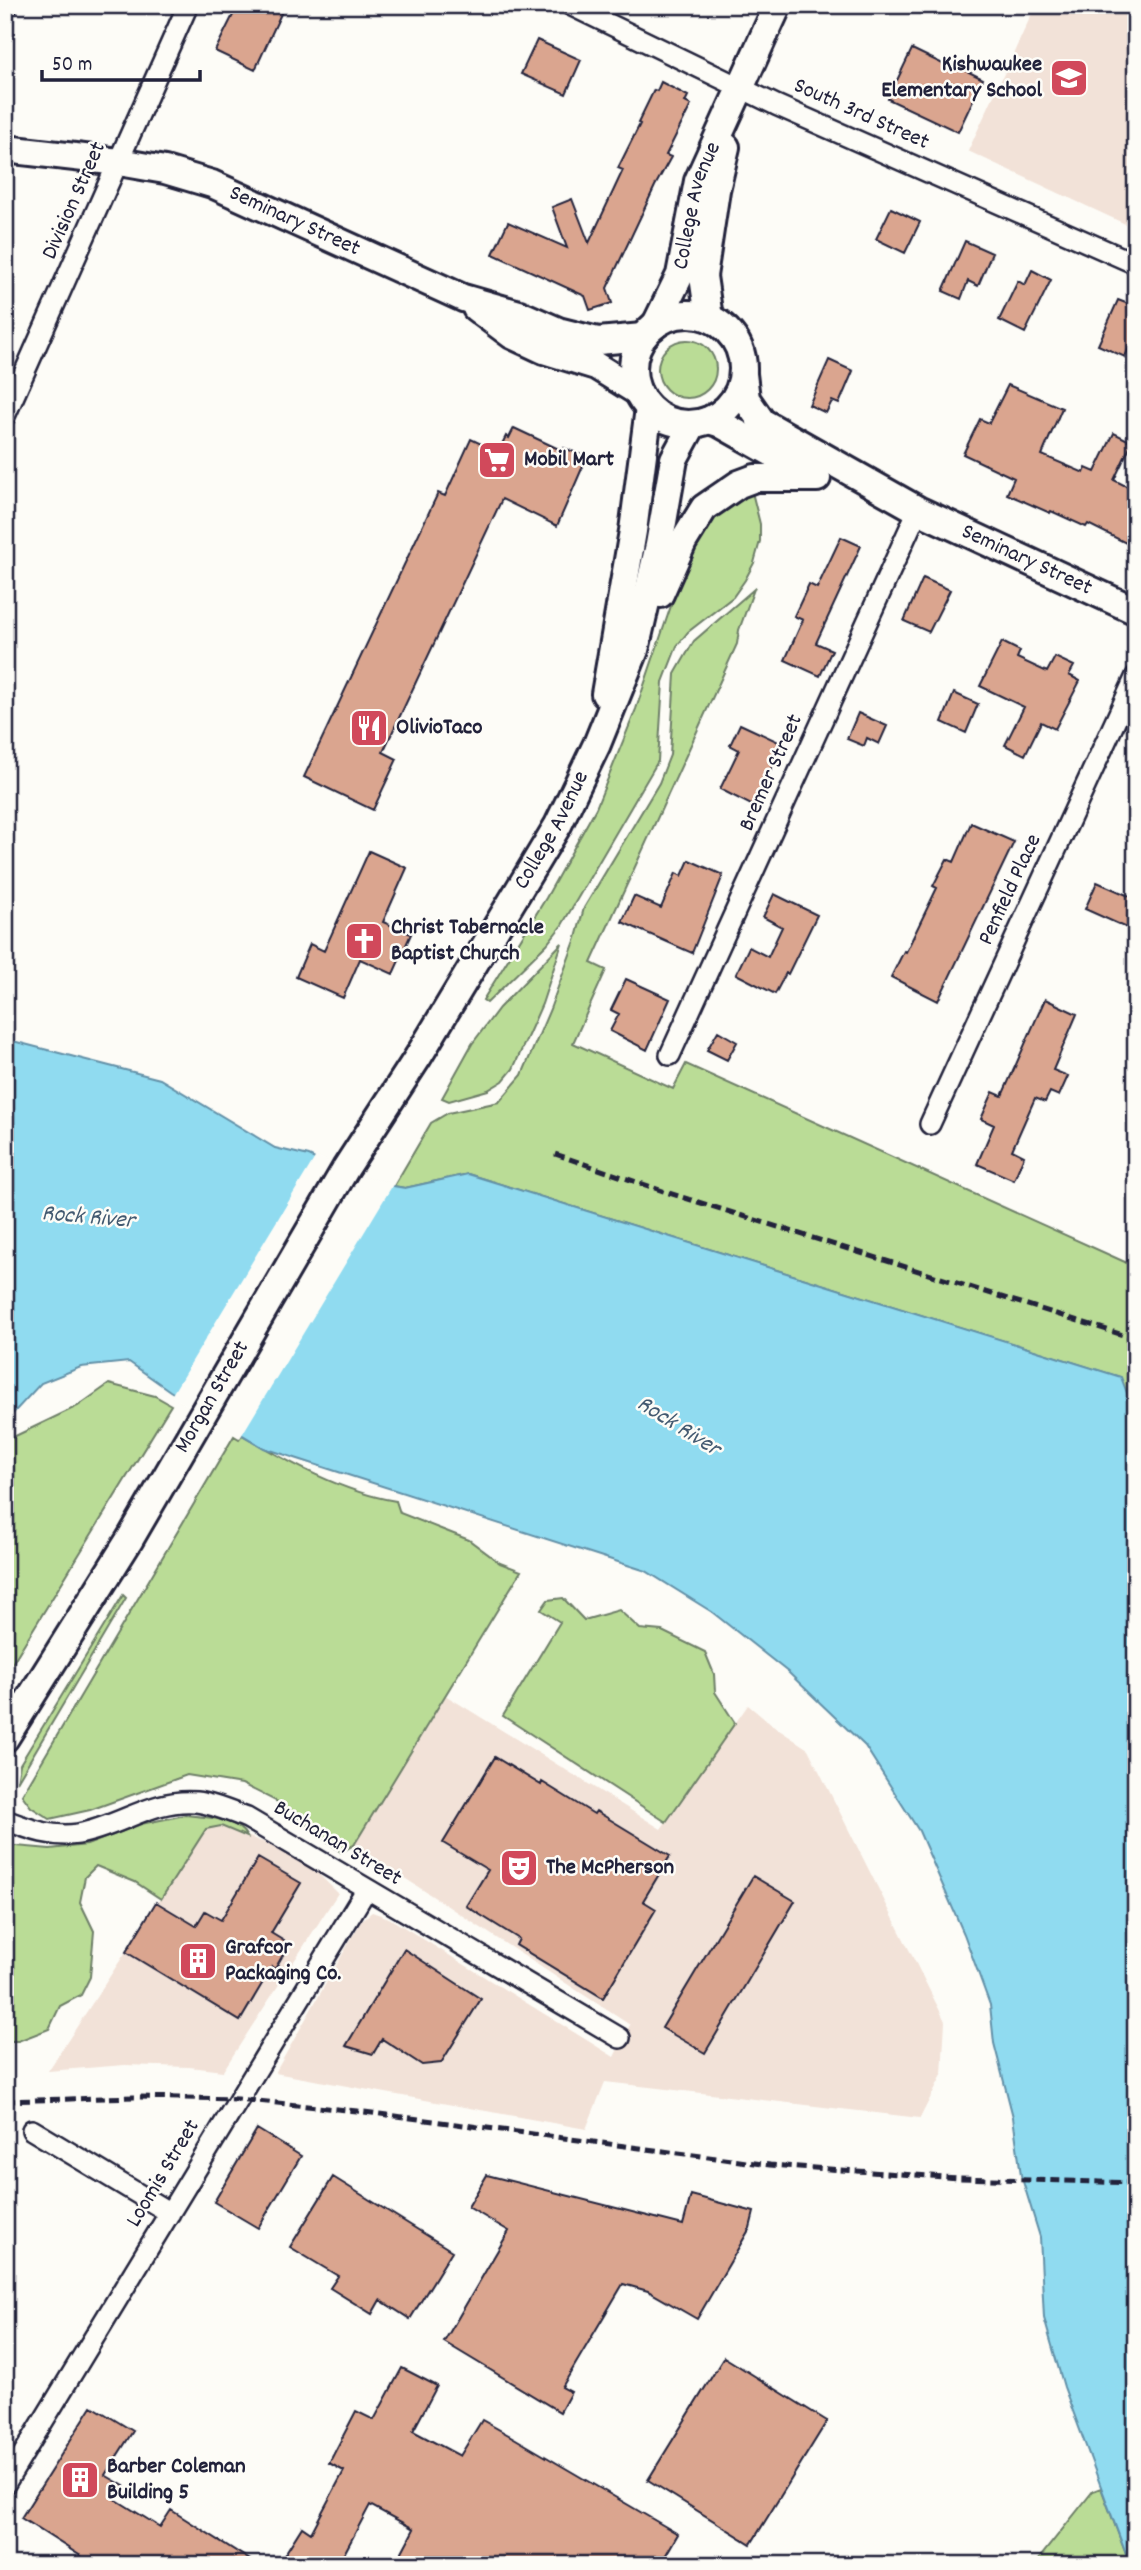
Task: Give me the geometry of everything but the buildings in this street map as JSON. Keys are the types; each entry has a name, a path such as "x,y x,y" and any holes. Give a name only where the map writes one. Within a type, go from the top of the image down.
{"main road":[{"name":"College Avenue","path":"597,744 633,531 643,400 634,379 636,350 680,275 698,181 778,5"},
{"name":"College Avenue","path":"709,318 704,276 716,190 740,88"},
{"name":"Seminary Street","path":"5,149 119,162 165,170 212,184 463,298 519,314 558,331 598,341 649,331"},
{"name":"Seminary Street","path":"463,298 512,335 596,366 643,400"},
{"path":"649,331 672,316 691,314 709,318 724,327 735,340 742,356 743,374"},
{"name":"Seminary Street","path":"743,374 746,400 762,422 918,510 1136,611"},
{"name":"College Avenue","path":"418,1057 558,825 597,744 635,650 659,545 674,458 701,422 722,412 733,402 743,374"},
{"path":"643,400 662,418 677,423 701,422"},
{"name":"Seminary Street","path":"701,422 719,423 817,478 918,510"},
{"path":"635,650 683,542 704,508 739,484 755,478 817,478"},
{"name":"Morgan Street","path":"5,1738 130,1539 346,1168 418,1057"}],"street":[{"name":"Division Street","path":"5,416 188,5"},
{"name":"South 3rd Street","path":"570,5 740,88 1136,264"},
{"name":"Bremer Street","path":"670,1055 918,510"},
{"name":"Penfield Place","path":"930,1124 1136,676"},
{"name":"Buchanan Street","path":"5,1820 34,1832 78,1834 151,1807 197,1802 247,1818 620,2038"},
{"name":"Loomis Street","path":"5,2484 366,1889"},
{"path":"33,2130 170,2213"}],"shaded area":[{"name":"Kishwaukee Elementary School","path":"1036,5 1136,5 1136,229 968,151"},
{"path":"445,1695 661,1829 748,1705 773,1726 808,1749 945,2021 942,2075 920,2118 605,2082 586,2129 275,2073 362,1920 372,1912 389,1918 614,2057 630,2025 354,1845"},
{"path":"220,1826 268,1844 309,1865 338,1893 223,2071 125,2065 48,2071 206,1829"}],"green space":[{"path":"687,340 708,348 716,369 708,390 687,398 666,390 658,369 666,348"},
{"path":"751,488 760,524 760,541 754,563 733,597 688,632 677,646 663,682 658,761 562,925 547,944 487,1003 483,1000 546,898 596,808 636,709 691,547 714,510"},
{"path":"754,589 739,630 737,644 591,963 606,970 573,1043 673,1089 686,1064 1136,1267 1136,1417 1120,1377 468,1174 405,1188 394,1186 431,1123 448,1113 499,1102 522,1075 550,1009 584,908 659,783 670,755 675,674 694,641"},
{"path":"562,943 542,1004 513,1069 503,1081 488,1090 449,1101 442,1098 472,1044 499,1008"},
{"path":"109,1384 155,1396 171,1405 5,1675 5,1441 78,1406"},
{"path":"242,1435 297,1466 337,1484 396,1501 400,1513 469,1540 500,1563 521,1571 354,1845 341,1852 278,1802 242,1784 187,1775 90,1810 50,1819 31,1807 22,1795 234,1436 239,1439"},
{"path":"123,1595 126,1598 17,1782 20,1764"},
{"path":"563,1598 584,1620 619,1610 640,1629 662,1631 705,1652 714,1674 715,1692 735,1723 666,1822 503,1716 560,1622 541,1610 548,1600"},
{"path":"185,1815 228,1822 236,1825 247,1837 221,1826 206,1829 161,1899 135,1882 96,1866 85,1877 80,1902 94,1931 90,1977 81,1995 60,2006 49,2029 18,2041 5,2041 5,1845 50,1849 87,1845 141,1824"},
{"path":"1101,2488 1130,2565 1034,2565 1093,2491"}],"water":[{"name":"Rock River","path":"5,1039 160,1079 275,1148 309,1156 357,1180 405,1188 468,1174 1121,1377 1136,1417 1136,2565 1130,2565 1064,2387 1044,2318 1040,2237 1021,2175 1013,2117 994,2043 990,2005 964,1934 919,1831 865,1746 789,1673 712,1612 646,1571 264,1448 170,1391 129,1362 81,1367 41,1383 5,1422"}],"pier":[{"path":"316,1156 358,1177 394,1183 240,1438 171,1396"}],"railway":[{"path":"555,1154 666,1192 1136,1339"},
{"path":"5,2101 134,2097 238,2099 357,2111 770,2165 958,2178 1136,2183"}],"place":[{"name":"Kishwaukee Elementary School","path":"1069,78"},
{"name":"Mobil Mart","path":"497,460"},
{"name":"OlivioTaco","path":"369,728"},
{"name":"Christ Tabernacle Baptist Church","path":"364,941"},
{"name":"The McPherson","path":"519,1868"},
{"name":"Grafcor Packaging Co.","path":"198,1961"},
{"name":"Barber Coleman Building 5","path":"80,2480"}]}
